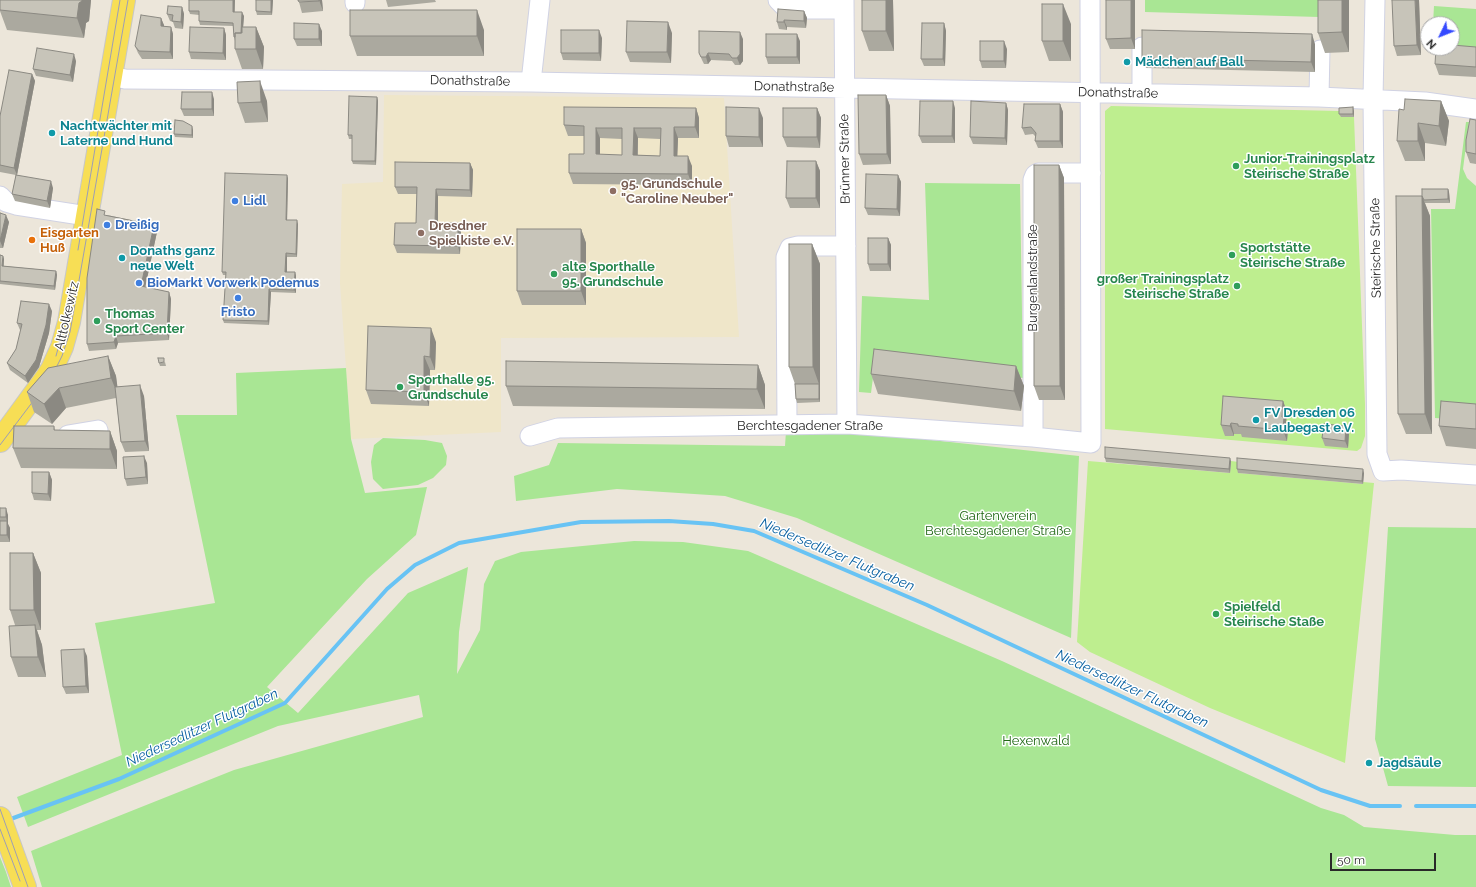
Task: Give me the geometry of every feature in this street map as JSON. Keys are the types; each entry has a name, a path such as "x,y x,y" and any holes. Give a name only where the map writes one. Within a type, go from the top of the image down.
{"main road":[{"name":"Alttolkewitz","path":"9,437 52,369 62,347 69,322 124,0"},
{"path":"0,818 25,887"}],"street":[{"path":"531,82 540,0"},
{"path":"778,0 784,6 794,9 844,4"},
{"path":"1090,0 1091,173"},
{"name":"Steirische Straße","path":"1375,0 1373,99 1377,454 1383,471 1401,470 1476,475"},
{"name":"Brünner Straße","path":"844,4 846,424"},
{"path":"1142,47 1142,93"},
{"path":"1319,97 1320,50"},
{"name":"Donathstraße","path":"111,76 125,79 531,82 1319,97 1425,102 1476,109"},
{"name":"Burgenlandstraße","path":"1033,437 1033,180 1035,175 1038,173 1091,173"},
{"name":"Berchtesgadener Straße","path":"530,436 558,428 846,424 1033,437 1091,443 1091,173"},
{"path":"0,196 6,202 16,206 88,208"},
{"path":"787,425 786,257 790,248 798,246 846,246"},
{"path":"53,438 98,430"}],"shaded area":[{"name":"95. Grundschule \"Caroline Neuber\"","path":"384,95 724,98 739,337 501,338 501,432 351,439 340,283 342,184 383,182"}],"green space":[{"path":"1145,0 1319,0 1319,17 1145,12"},
{"path":"1434,6 1476,9 1476,51 1460,49 1460,16 1433,16"},
{"name":"Sportstätte Steirische Straße","path":"1111,106 1340,111 1341,117 1354,117 1365,404 1365,436 1361,448 1357,451 1105,429 1105,111"},
{"path":"1466,122 1469,122 1463,169 1467,178 1476,186 1476,421 1435,418 1431,209 1455,209"},
{"path":"925,183 1020,184 1023,378 875,362 871,393 859,392 862,296 929,300"},
{"name":"Hexenwald","path":"346,368 351,439 365,493 427,487 416,535 367,579 267,687 298,713 408,593 468,567 459,632 457,674 480,630 484,584 495,561 521,552 634,541 683,542 748,551 1002,661 1321,808 1344,815 1364,827 1455,835 1476,835 1476,887 42,887 31,851 234,770 423,717 419,695 278,726 28,827 17,797 122,755 95,623 215,603 176,415 237,415 236,373"},
{"name":"Gartenverein Berchtesgadener Straße","path":"839,430 1079,456 1071,638 797,518 725,496 617,489 516,501 514,476 549,465 558,443 785,446 786,431"},
{"path":"383,438 425,440 442,443 447,456 446,465 433,478 418,485 383,489 373,479 371,462 374,445"},
{"path":"1088,461 1230,473 1231,461 1239,462 1238,473 1363,484 1363,482 1374,483 1345,763 1210,708 1090,652 1077,642"},
{"path":"1388,527 1476,528 1476,787 1388,786 1375,739"},
{"path":"0,857 6,872 11,887 0,887"}],"building":[{"path":"0,0 82,1 79,3 77,18 0,10"},
{"path":"189,0 233,0 233,12 242,12 241,33 235,33 234,37 233,23 199,21 199,11 189,11"},
{"path":"256,0 271,0 271,12 256,11"},
{"path":"298,0 319,0 319,1 299,2"},
{"path":"862,0 886,0 886,31 862,31"},
{"path":"1106,0 1131,0 1131,38 1106,39"},
{"path":"1318,0 1342,0 1342,32 1318,33"},
{"path":"1392,0 1415,0 1417,45 1394,46"},
{"path":"1042,4 1063,4 1063,41 1042,41"},
{"path":"168,6 182,7 181,22 172,21 173,15 167,14"},
{"path":"778,9 804,11 804,21 784,20 784,22 777,22"},
{"path":"350,10 477,10 477,36 350,36"},
{"path":"141,15 161,18 161,26 171,27 170,52 139,51 135,46"},
{"path":"627,21 668,22 667,52 626,52"},
{"path":"294,23 319,24 319,39 294,39"},
{"path":"922,23 944,23 943,59 921,59"},
{"path":"190,27 224,28 223,53 189,52"},
{"path":"242,27 256,27 256,49 235,49 235,33 242,33"},
{"path":"561,30 599,30 599,53 561,53"},
{"path":"1142,30 1312,34 1311,62 1142,58"},
{"path":"699,31 740,32 740,54 737,58 732,58 729,54 708,53 706,57 701,57 699,53"},
{"path":"766,34 797,34 797,57 766,57"},
{"path":"980,41 1004,41 1004,61 980,61"},
{"path":"1460,46 1476,47 1476,67 1435,64 1436,56 1460,56"},
{"path":"37,48 74,54 70,75 33,69"},
{"path":"9,70 32,74 14,168 0,165 0,116"},
{"path":"260,81 261,102 238,103 237,82"},
{"path":"182,92 212,92 212,109 181,109"},
{"path":"858,95 886,95 887,154 859,154"},
{"path":"349,96 377,97 375,161 352,161 352,135 348,135"},
{"path":"1405,99 1441,101 1439,126 1418,123 1418,141 1397,141 1399,109 1404,110"},
{"path":"920,101 953,101 952,136 919,136"},
{"path":"971,101 1006,103 1005,138 970,137"},
{"path":"1024,104 1060,104 1060,141 1035,141 1036,133 1031,127 1022,128"},
{"path":"564,107 696,108 695,127 674,127 674,156 688,156 688,174 569,173 569,154 584,154 584,126 564,125","holes":["596,128 622,128 622,155 596,154","634,128 661,128 660,156 633,155"]},
{"path":"726,107 759,108 759,137 726,136"},
{"path":"1353,107 1353,114 1339,114 1339,108"},
{"path":"783,108 817,108 817,137 783,137"},
{"path":"1470,119 1476,120 1476,154 1466,152 1466,140"},
{"path":"175,120 183,121 192,126 192,135 174,134"},
{"path":"787,161 816,161 816,198 786,198"},
{"name":"Dresdner Spielkiste e.V.","path":"395,162 470,163 470,190 436,189 435,223 458,223 458,246 394,245 395,223 416,223 417,187 395,187"},
{"path":"1034,165 1059,165 1060,386 1034,386"},
{"path":"225,173 287,175 286,220 297,220 296,254 286,253 285,272 295,272 294,290 269,289 268,321 223,320 226,272 222,272"},
{"path":"866,174 898,175 897,209 865,208"},
{"path":"16,175 51,181 47,201 12,194"},
{"path":"1422,189 1448,189 1448,199 1424,200 1422,196"},
{"path":"1396,196 1422,196 1425,414 1398,414"},
{"name":"Donaths ganz neue Welt","path":"97,209 105,211 104,215 154,225 141,286 169,292 167,333 116,336 114,342 87,344 87,278"},
{"path":"0,213 6,215 0,241"},
{"name":"alte Sporthalle 95. Grundschule","path":"517,229 581,229 581,291 517,291"},
{"path":"868,238 888,238 888,264 868,264"},
{"path":"789,244 812,244 813,367 789,367"},
{"path":"0,255 3,256 2,266 56,271 54,286 0,281"},
{"path":"21,301 49,304 46,325 36,360 25,376 7,363 16,349 22,324 17,323"},
{"name":"Sporthalle 95. Grundschule","path":"368,326 431,328 430,357 424,356 424,392 366,390"},
{"path":"874,349 1016,366 1014,391 871,374"},
{"path":"108,356 111,378 59,388 44,404 27,392 48,368"},
{"path":"158,358 164,358 164,362 159,363"},
{"path":"506,361 758,365 757,389 506,386"},
{"path":"795,384 819,384 819,399 796,399"},
{"path":"140,385 145,441 121,442 115,387"},
{"path":"1223,396 1283,401 1283,430 1238,426 1238,424 1231,423 1230,426 1221,425"},
{"path":"1441,401 1476,404 1476,429 1439,426"},
{"path":"1324,424 1346,426 1345,441 1322,438"},
{"path":"14,426 54,426 54,430 110,431 110,449 13,448"},
{"path":"1105,447 1230,458 1229,469 1105,458"},
{"path":"144,456 146,477 125,479 123,457"},
{"path":"1237,458 1363,469 1362,481 1237,469"},
{"path":"32,472 49,472 48,494 32,493"},
{"path":"0,508 6,508 6,517 0,517"},
{"path":"0,521 7,521 7,535 0,535"},
{"path":"10,553 33,553 34,610 10,610"},
{"path":"35,625 38,657 11,657 9,626"},
{"path":"84,649 86,686 63,687 61,650"}],"waterway":[{"name":"Niedersedlitzer Flutgraben","path":"8,820 119,779 285,703 387,589 415,565 459,543 581,522 669,521 713,524 754,531 927,605 1321,790 1370,806 1400,806"},
{"name":"Niedersedlitzer Flutgraben","path":"1416,806 1476,806"}],"tram line":[{"path":"78,250 120,0"},
{"path":"52,376 62,356 70,332 128,0"},
{"path":"56,356 66,319"},
{"path":"0,445 37,396"},
{"path":"0,809 28,887"},
{"path":"0,829 20,881"}],"place":[{"name":"Mädchen auf Ball","path":"1127,62"},
{"name":"Nachtwächter mit Laterne und Hund","path":"52,133"},
{"name":"Junior-Trainingsplatz Steirische Straße","path":"1236,166"},
{"name":"95. Grundschule \"Caroline Neuber\"","path":"613,191"},
{"name":"Lidl","path":"235,201"},
{"name":"Dreißig","path":"107,225"},
{"name":"Dresdner Spielkiste e.V.","path":"421,233"},
{"name":"Eisgarten Huß","path":"32,240"},
{"name":"Sportstätte Steirische Straße","path":"1232,255"},
{"name":"Donaths ganz neue Welt","path":"122,258"},
{"name":"alte Sporthalle 95. Grundschule","path":"554,274"},
{"name":"BioMarkt Vorwerk Podemus","path":"139,283"},
{"name":"großer Trainingsplatz Steirische Straße","path":"1237,286"},
{"name":"Fristo","path":"238,298"},
{"name":"Thomas Sport Center","path":"97,321"},
{"name":"Sporthalle 95. Grundschule","path":"400,387"},
{"name":"FV Dresden 06 Laubegast e.V.","path":"1256,420"},
{"name":"Spielfeld Steirische Staße","path":"1216,614"},
{"name":"Jagdsäule","path":"1369,763"}]}
